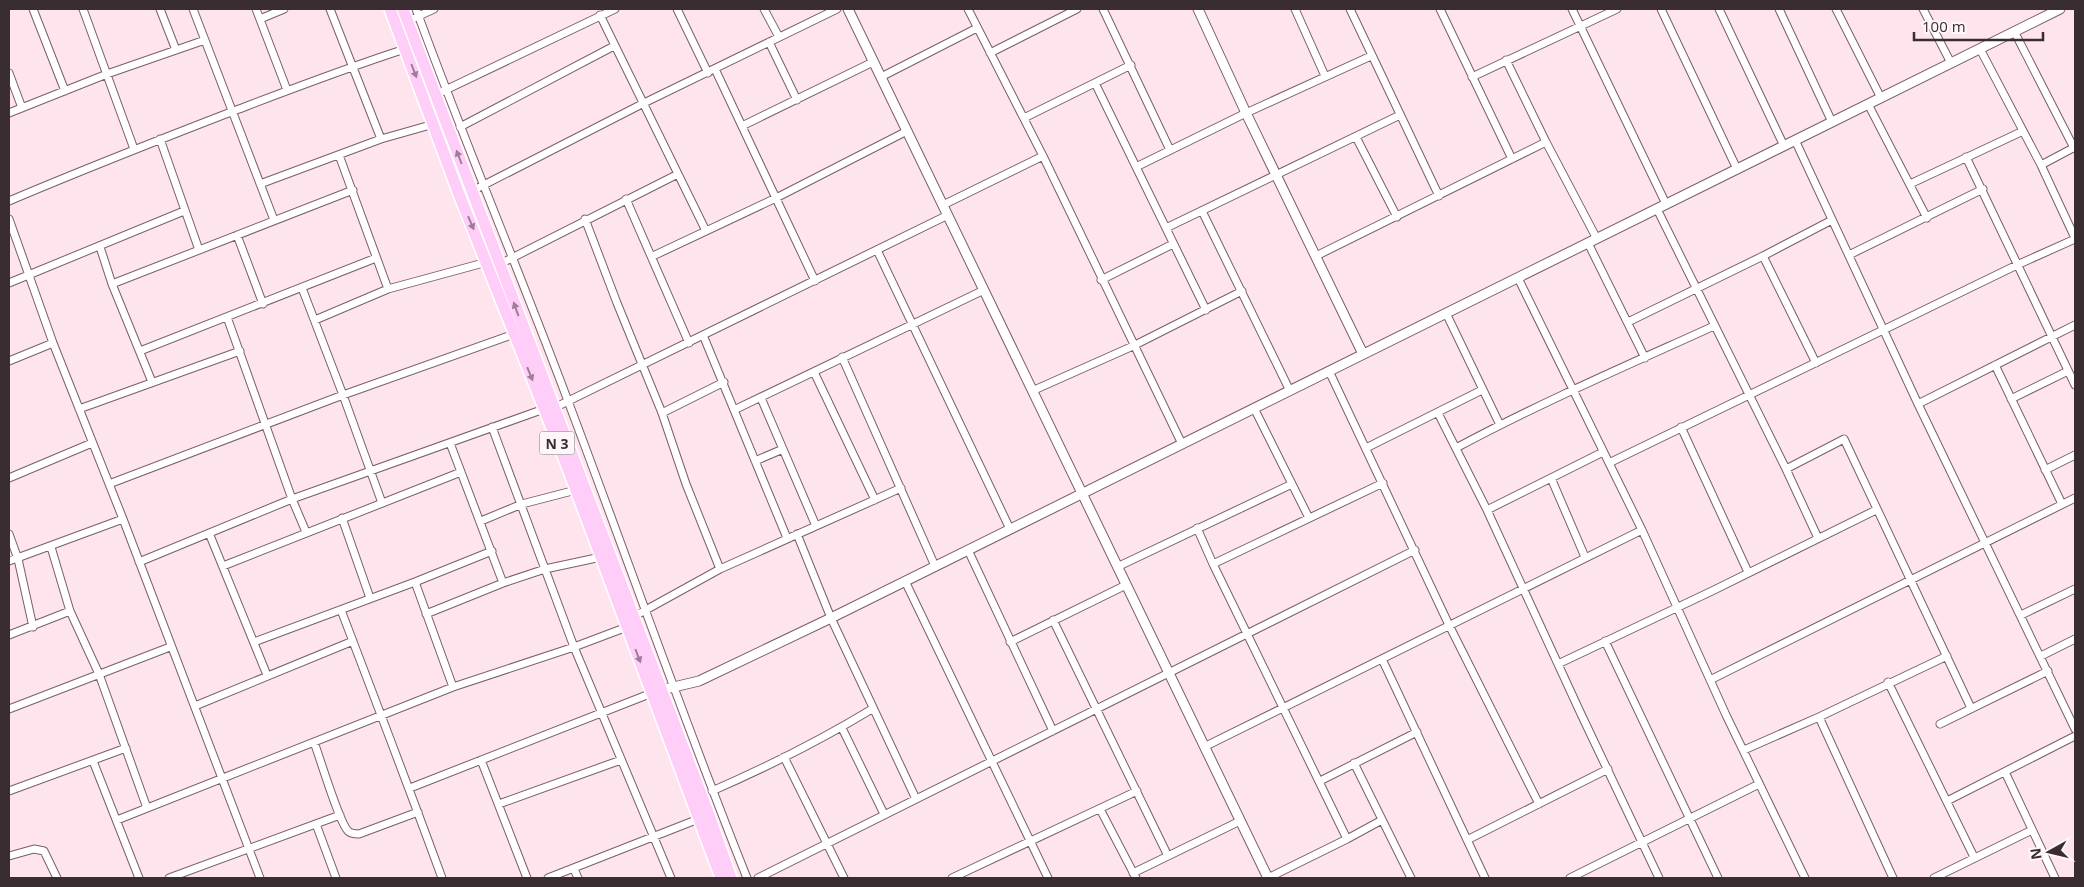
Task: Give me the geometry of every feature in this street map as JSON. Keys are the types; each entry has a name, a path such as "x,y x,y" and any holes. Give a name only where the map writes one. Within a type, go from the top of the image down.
{"main road":[{"name":"N 3","path":"390,9 460,197 514,334 549,409 630,622"},
{"name":"N 3","path":"403,9 500,264 576,490 601,557 662,690 704,816 721,878"},
{"name":"N 3","path":"704,816 731,878"}],"street":[{"path":"33,9 65,91"},
{"path":"83,9 134,149"},
{"path":"161,9 176,50"},
{"path":"193,9 274,220"},
{"path":"256,9 287,90"},
{"path":"260,19 284,9"},
{"path":"330,9 382,139"},
{"path":"416,9 460,127 485,185 568,401 644,611 662,690 712,791 747,878"},
{"path":"408,21 434,9"},
{"path":"435,95 615,9"},
{"path":"677,9 708,73"},
{"path":"764,9 779,37"},
{"path":"472,191 644,103 837,9"},
{"path":"848,9 1268,878 1382,820"},
{"path":"968,9 1043,156 1101,280 1182,444"},
{"path":"990,53 1077,9"},
{"path":"1103,9 1170,150"},
{"path":"1198,9 1246,113 1363,354"},
{"path":"1295,9 1325,76"},
{"path":"1350,9 1439,196"},
{"path":"1442,9 1472,77 1512,159"},
{"path":"1572,9 1696,288 1786,469 1818,538"},
{"path":"1472,77 1617,9"},
{"path":"1661,9 1737,169"},
{"path":"1719,9 1784,146"},
{"path":"1779,9 1832,122"},
{"path":"1836,9 1881,98"},
{"path":"1923,9 1951,63"},
{"path":"410,788 662,690 699,680 831,618 2060,9"},
{"path":"600,15 706,231"},
{"path":"880,77 977,28"},
{"path":"2014,31 2075,148 2041,165"},
{"path":"9,113 107,74 204,40"},
{"path":"769,42 797,100"},
{"path":"460,127 614,46"},
{"path":"9,201 134,149 287,90 353,65 405,49"},
{"path":"1609,463 2075,238 2041,165 1980,49"},
{"path":"1136,167 1246,113 1371,56"},
{"path":"1506,60 1546,142 1597,238"},
{"path":"742,126 873,62"},
{"path":"1024,118 1131,65"},
{"path":"715,69 795,235 815,281"},
{"path":"9,73 22,108"},
{"path":"1095,83 1206,310"},
{"path":"1868,104 1927,218"},
{"path":"1166,228 1400,115"},
{"path":"260,184 382,139 434,124"},
{"path":"652,256 776,198 907,131"},
{"path":"1910,184 2023,131"},
{"path":"1356,137 1397,217"},
{"path":"160,139 199,250"},
{"path":"1795,140 1882,331 2075,728"},
{"path":"1316,256 1546,142"},
{"path":"339,155 388,289"},
{"path":"943,206 1043,156"},
{"path":"1966,157 1983,189 2016,265 2075,385"},
{"path":"500,264 585,219 678,174"},
{"path":"1849,256 1983,189"},
{"path":"112,284 353,190"},
{"path":"626,199 689,343"},
{"path":"9,283 184,211"},
{"path":"1202,211 1290,390"},
{"path":"139,562 292,499 568,401 948,215"},
{"path":"9,219 53,343 110,484 170,647 195,706 260,878"},
{"path":"585,219 662,414 686,484 720,569"},
{"path":"1628,322 1832,220"},
{"path":"237,236 263,304"},
{"path":"1588,243 1644,358"},
{"path":"1101,280 1173,244"},
{"path":"100,247 112,284 152,382"},
{"path":"877,250 1010,529"},
{"path":"1763,256 1816,363"},
{"path":"140,351 376,258"},
{"path":"315,320 388,289 487,262"},
{"path":"1518,278 1642,530 1710,680 1805,878"},
{"path":"302,288 344,395 382,503"},
{"path":"734,410 984,290"},
{"path":"1032,391 1133,346 1242,291"},
{"path":"1446,313 1500,425"},
{"path":"227,317 292,499 306,532"},
{"path":"1918,404 2075,325"},
{"path":"1456,448 1572,390 1714,326"},
{"path":"110,484 344,395 514,334"},
{"path":"703,336 724,382 788,538"},
{"path":"9,361 53,343"},
{"path":"79,409 240,351"},
{"path":"842,357 935,566"},
{"path":"1995,365 2062,504"},
{"path":"1329,371 1449,625 1539,804"},
{"path":"2011,399 2068,371"},
{"path":"814,372 875,500"},
{"path":"662,414 724,382"},
{"path":"1366,448 1482,390"},
{"path":"762,398 816,526"},
{"path":"1254,408 1310,518"},
{"path":"1438,413 1488,510 1659,878"},
{"path":"492,427 574,647 671,878"},
{"path":"1681,427 1748,572"},
{"path":"1786,469 1844,440 1971,708"},
{"path":"9,478 92,443"},
{"path":"450,443 503,583"},
{"path":"756,461 783,449"},
{"path":"1488,510 1603,452"},
{"path":"2045,470 2075,455"},
{"path":"223,566 461,472"},
{"path":"1551,478 1585,557"},
{"path":"1213,564 1382,483"},
{"path":"1117,567 1292,484"},
{"path":"116,820 454,687 574,647 630,622 644,611 720,569 901,488"},
{"path":"481,521 522,504 576,490"},
{"path":"1710,680 1911,582 2075,498"},
{"path":"1558,664 1876,510"},
{"path":"342,518 370,598"},
{"path":"9,561 123,519"},
{"path":"1198,528 1213,564 1320,780 1347,839"},
{"path":"1204,747 1642,530"},
{"path":"209,533 267,675"},
{"path":"9,534 18,559 33,627"},
{"path":"797,534 831,618 872,709 916,799"},
{"path":"51,547 70,612 99,674 147,808"},
{"path":"968,550 1053,731"},
{"path":"758,878 991,760 1096,711 1249,635 1415,550"},
{"path":"254,642 492,551"},
{"path":"426,614 503,583 545,569 601,557"},
{"path":"905,581 1048,878"},
{"path":"415,582 454,687"},
{"path":"1010,642 1126,585"},
{"path":"2021,615 2075,589"},
{"path":"341,610 380,715 410,788 442,878"},
{"path":"9,635 70,612"},
{"path":"1053,620 1168,856"},
{"path":"2041,656 2075,639"},
{"path":"195,706 353,641"},
{"path":"1605,641 1718,878"},
{"path":"9,709 170,647"},
{"path":"1744,750 1819,717 1888,682 1947,656"},
{"path":"1382,659 1485,878"},
{"path":"1940,724 2048,671"},
{"path":"1888,682 1974,858"},
{"path":"712,791 842,728 872,709"},
{"path":"1819,717 1893,878"},
{"path":"842,728 884,814"},
{"path":"1320,780 1417,732"},
{"path":"1946,801 2075,736"},
{"path":"314,742 340,815 348,831 354,834 418,812"},
{"path":"9,791 126,748"},
{"path":"784,757 844,878"},
{"path":"481,760 527,878"},
{"path":"499,804 621,760"},
{"path":"93,761 138,878"},
{"path":"1354,762 1411,878"},
{"path":"1467,840 1608,769"},
{"path":"2005,772 2055,878"},
{"path":"1570,878 1759,784"},
{"path":"952,878 961,876 1137,791"},
{"path":"1100,809 1135,875 1168,856 1240,821"},
{"path":"173,877 340,815"},
{"path":"548,878 704,816"},
{"path":"316,824 336,878"},
{"path":"1934,878 2032,830"},
{"path":"9,856 34,849 44,851 57,878"},
{"path":"574,869 578,878"}]}
